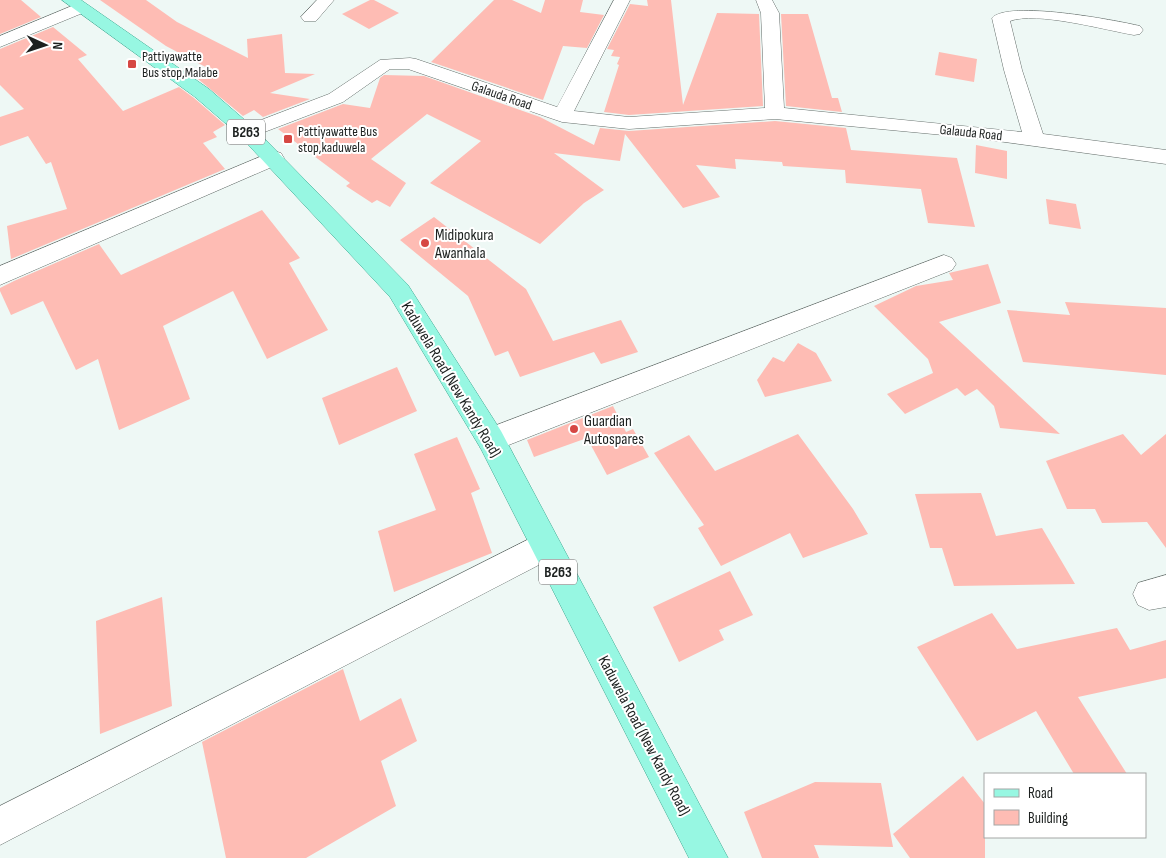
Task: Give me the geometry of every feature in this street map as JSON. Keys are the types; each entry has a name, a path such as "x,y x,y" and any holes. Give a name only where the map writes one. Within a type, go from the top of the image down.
{"main road":[{"name":"Kaduwela Road (New Kandy Road)","path":"74,4 202,93 247,132 399,290 490,440 709,858"}],"street":[{"path":"310,17 326,0"},
{"path":"562,116 622,0"},
{"path":"764,0 770,13 775,113"},
{"path":"0,42 74,4"},
{"path":"1035,140 1013,70 1001,18 1015,13 1036,14 1134,30"},
{"name":"Galauda Road","path":"247,132 336,98 386,64 410,63 562,116 629,123 775,113 975,132 1166,157"},
{"path":"0,276 274,158"},
{"path":"490,440 944,264"},
{"path":"0,826 545,546"}],"building":[{"path":"0,0 21,0 41,17 0,34"},
{"path":"100,0 146,0 177,22 248,58 247,39 282,34 285,73 315,74 270,93 310,99 263,117 254,110 243,116 198,79 215,72 166,46"},
{"path":"370,0 374,0 399,13 369,29 342,14"},
{"path":"494,0 512,0 541,13 545,0 583,0 580,12 604,15 587,48 563,46 543,100 431,62"},
{"path":"647,0 671,0 683,105 717,13 759,14 763,106 629,115 604,112 620,57 611,56 614,50 607,49 630,4 648,6"},
{"path":"781,14 808,14 832,98 838,98 842,112 786,106"},
{"path":"53,27 87,55 78,59 123,111 179,87 194,98 225,125 213,132 217,137 203,143 225,169 11,259 7,226 67,209 51,162 46,164 28,136 0,146 0,117 24,109 0,85 0,49"},
{"path":"939,52 977,59 974,82 935,75"},
{"path":"384,75 424,76 540,117 594,145 600,128 629,131 775,121 846,128 851,150 957,158 975,227 928,223 921,189 846,183 845,170 783,166 782,162 735,159 736,169 696,165 720,197 683,208 625,134 620,161 554,153 604,190 584,203 540,244 430,183 481,141 427,114 371,159 406,183 390,207 377,200 372,203 346,186 350,183 278,129 343,104 370,108 380,78"},
{"path":"976,145 1007,151 1007,179 975,173"},
{"path":"1046,199 1076,204 1081,229 1049,224"},
{"path":"262,210 300,258 289,263 328,330 267,359 233,291 163,326 190,399 119,430 98,359 76,370 43,301 11,315 0,291 0,288 14,281 99,244 121,275"},
{"path":"434,217 526,289 553,341 621,320 638,352 601,364 594,352 520,377 508,351 495,356 468,296 400,240"},
{"path":"988,264 1001,303 939,322 1060,434 1000,428 994,406 977,389 965,396 957,388 905,414 887,394 933,373 928,359 874,306 916,286 953,280 949,273"},
{"path":"1065,302 1166,308 1166,375 1023,362 1007,310 1070,315"},
{"path":"798,343 816,353 832,381 765,397 757,380 773,357 784,362"},
{"path":"397,367 417,411 339,445 322,398"},
{"path":"613,406 626,432 633,429 649,457 607,475 587,438 534,457 527,440"},
{"path":"798,434 853,509 868,534 803,558 790,533 721,566 698,528 704,525 654,453 689,435 715,471"},
{"path":"1123,434 1141,455 1166,434 1166,548 1147,522 1102,523 1095,509 1067,509 1046,461"},
{"path":"457,437 480,489 471,493 492,553 394,592 378,531 436,510 414,454"},
{"path":"981,493 996,536 1042,528 1075,584 954,586 942,548 930,548 915,494"},
{"path":"730,571 753,615 719,630 724,640 679,662 653,607"},
{"path":"162,597 172,706 100,734 96,621"},
{"path":"992,613 1017,649 1117,628 1130,650 1166,640 1166,678 1078,697 1126,773 1073,773 1036,711 977,741 917,647"},
{"path":"343,669 360,721 401,698 417,741 381,761 396,806 306,858 226,858 202,742"},
{"path":"963,776 984,803 985,858 910,858 893,834"},
{"path":"815,782 881,783 893,847 814,845 819,858 762,858 744,812"}],"place":[{"name":"Pattiyawatte Bus stop,Malabe","path":"132,64"},
{"name":"Pattiyawatte Bus stop,kaduwela","path":"288,139"},
{"name":"Midipokura Awanhala","path":"425,243"},
{"name":"Guardian Autospares","path":"574,429"}]}
